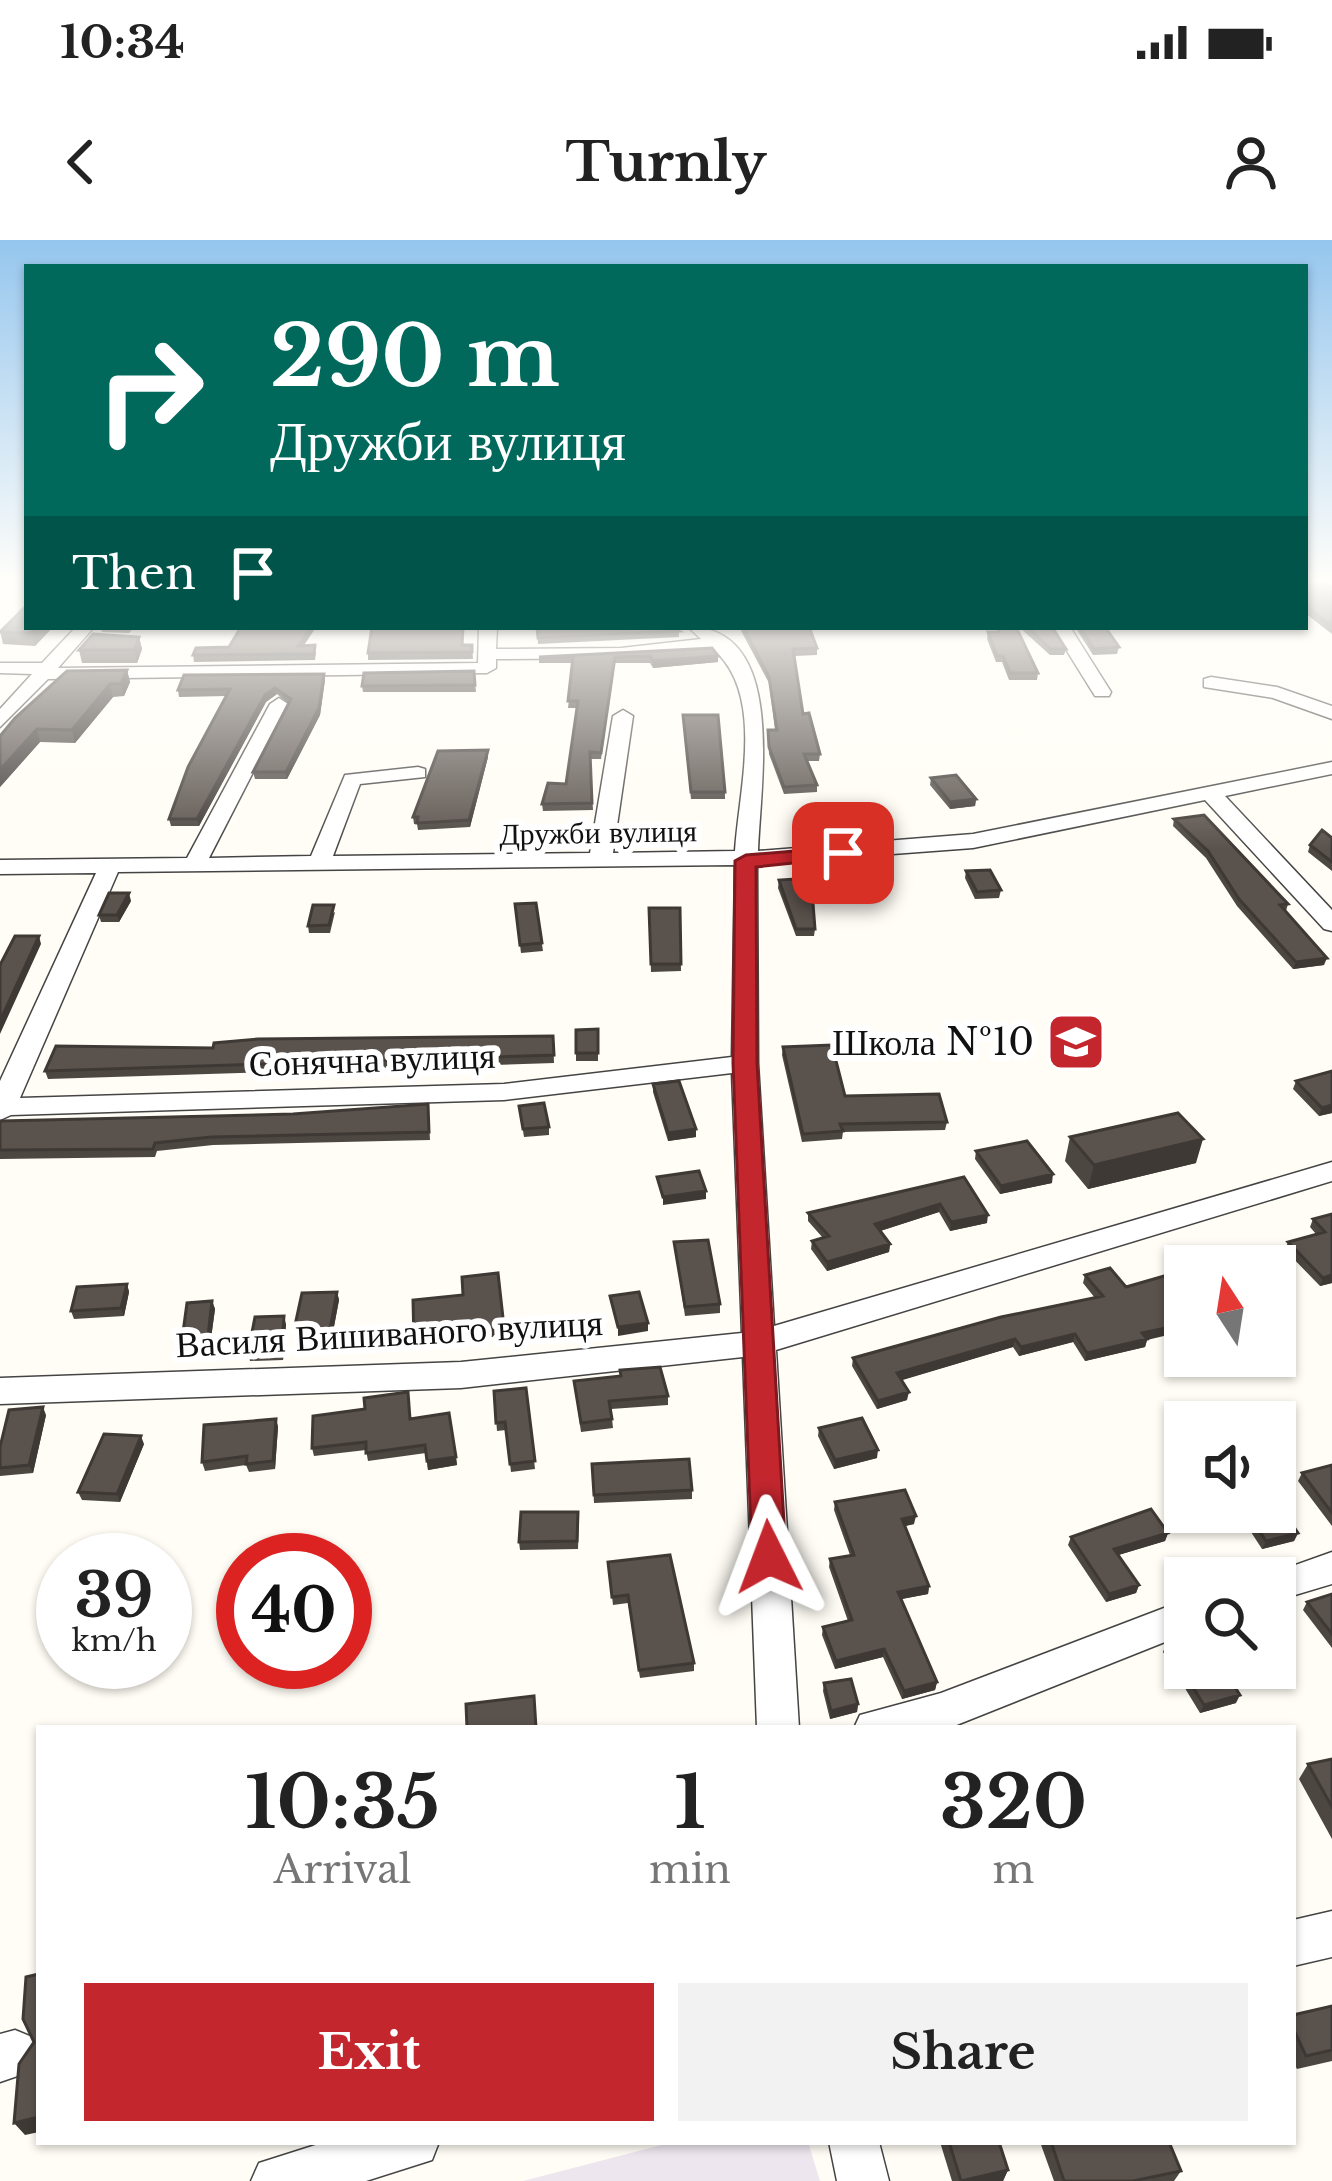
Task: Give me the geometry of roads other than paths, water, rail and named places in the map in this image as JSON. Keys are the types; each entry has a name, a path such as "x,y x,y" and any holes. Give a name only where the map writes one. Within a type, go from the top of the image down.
{"street":[{"path":"7,669 479,669"},
{"path":"0,721 48,669"},
{"path":"740,669 754,700 746,861 745,1063 778,1725"},
{"path":"1087,669 1102,692"},
{"path":"1211,683 1276,693 1332,713"},
{"path":"193,867 280,704"},
{"path":"600,862 623,716"},
{"name":"Дружби вулиця","path":"0,867 746,861 973,841 1332,768"},
{"path":"318,866 352,778 418,773"},
{"path":"1210,793 1332,923"},
{"path":"1,1108 109,868"},
{"name":"Сонячна вулиця","path":"1,1108 504,1092 745,1063"},
{"name":"Василя Вишиваного вулиця","path":"0,1391 461,1375 758,1343 1329,1176"},
{"path":"1296,1579 1332,1568"},
{"path":"888,1725 942,1712 1164,1624"},
{"path":"1296,1942 1332,1934"},
{"path":"277,2181 403,2145"},
{"path":"855,2145 863,2181"}],"place":[{"name":"Школа №10","path":"1076,1042"}]}
